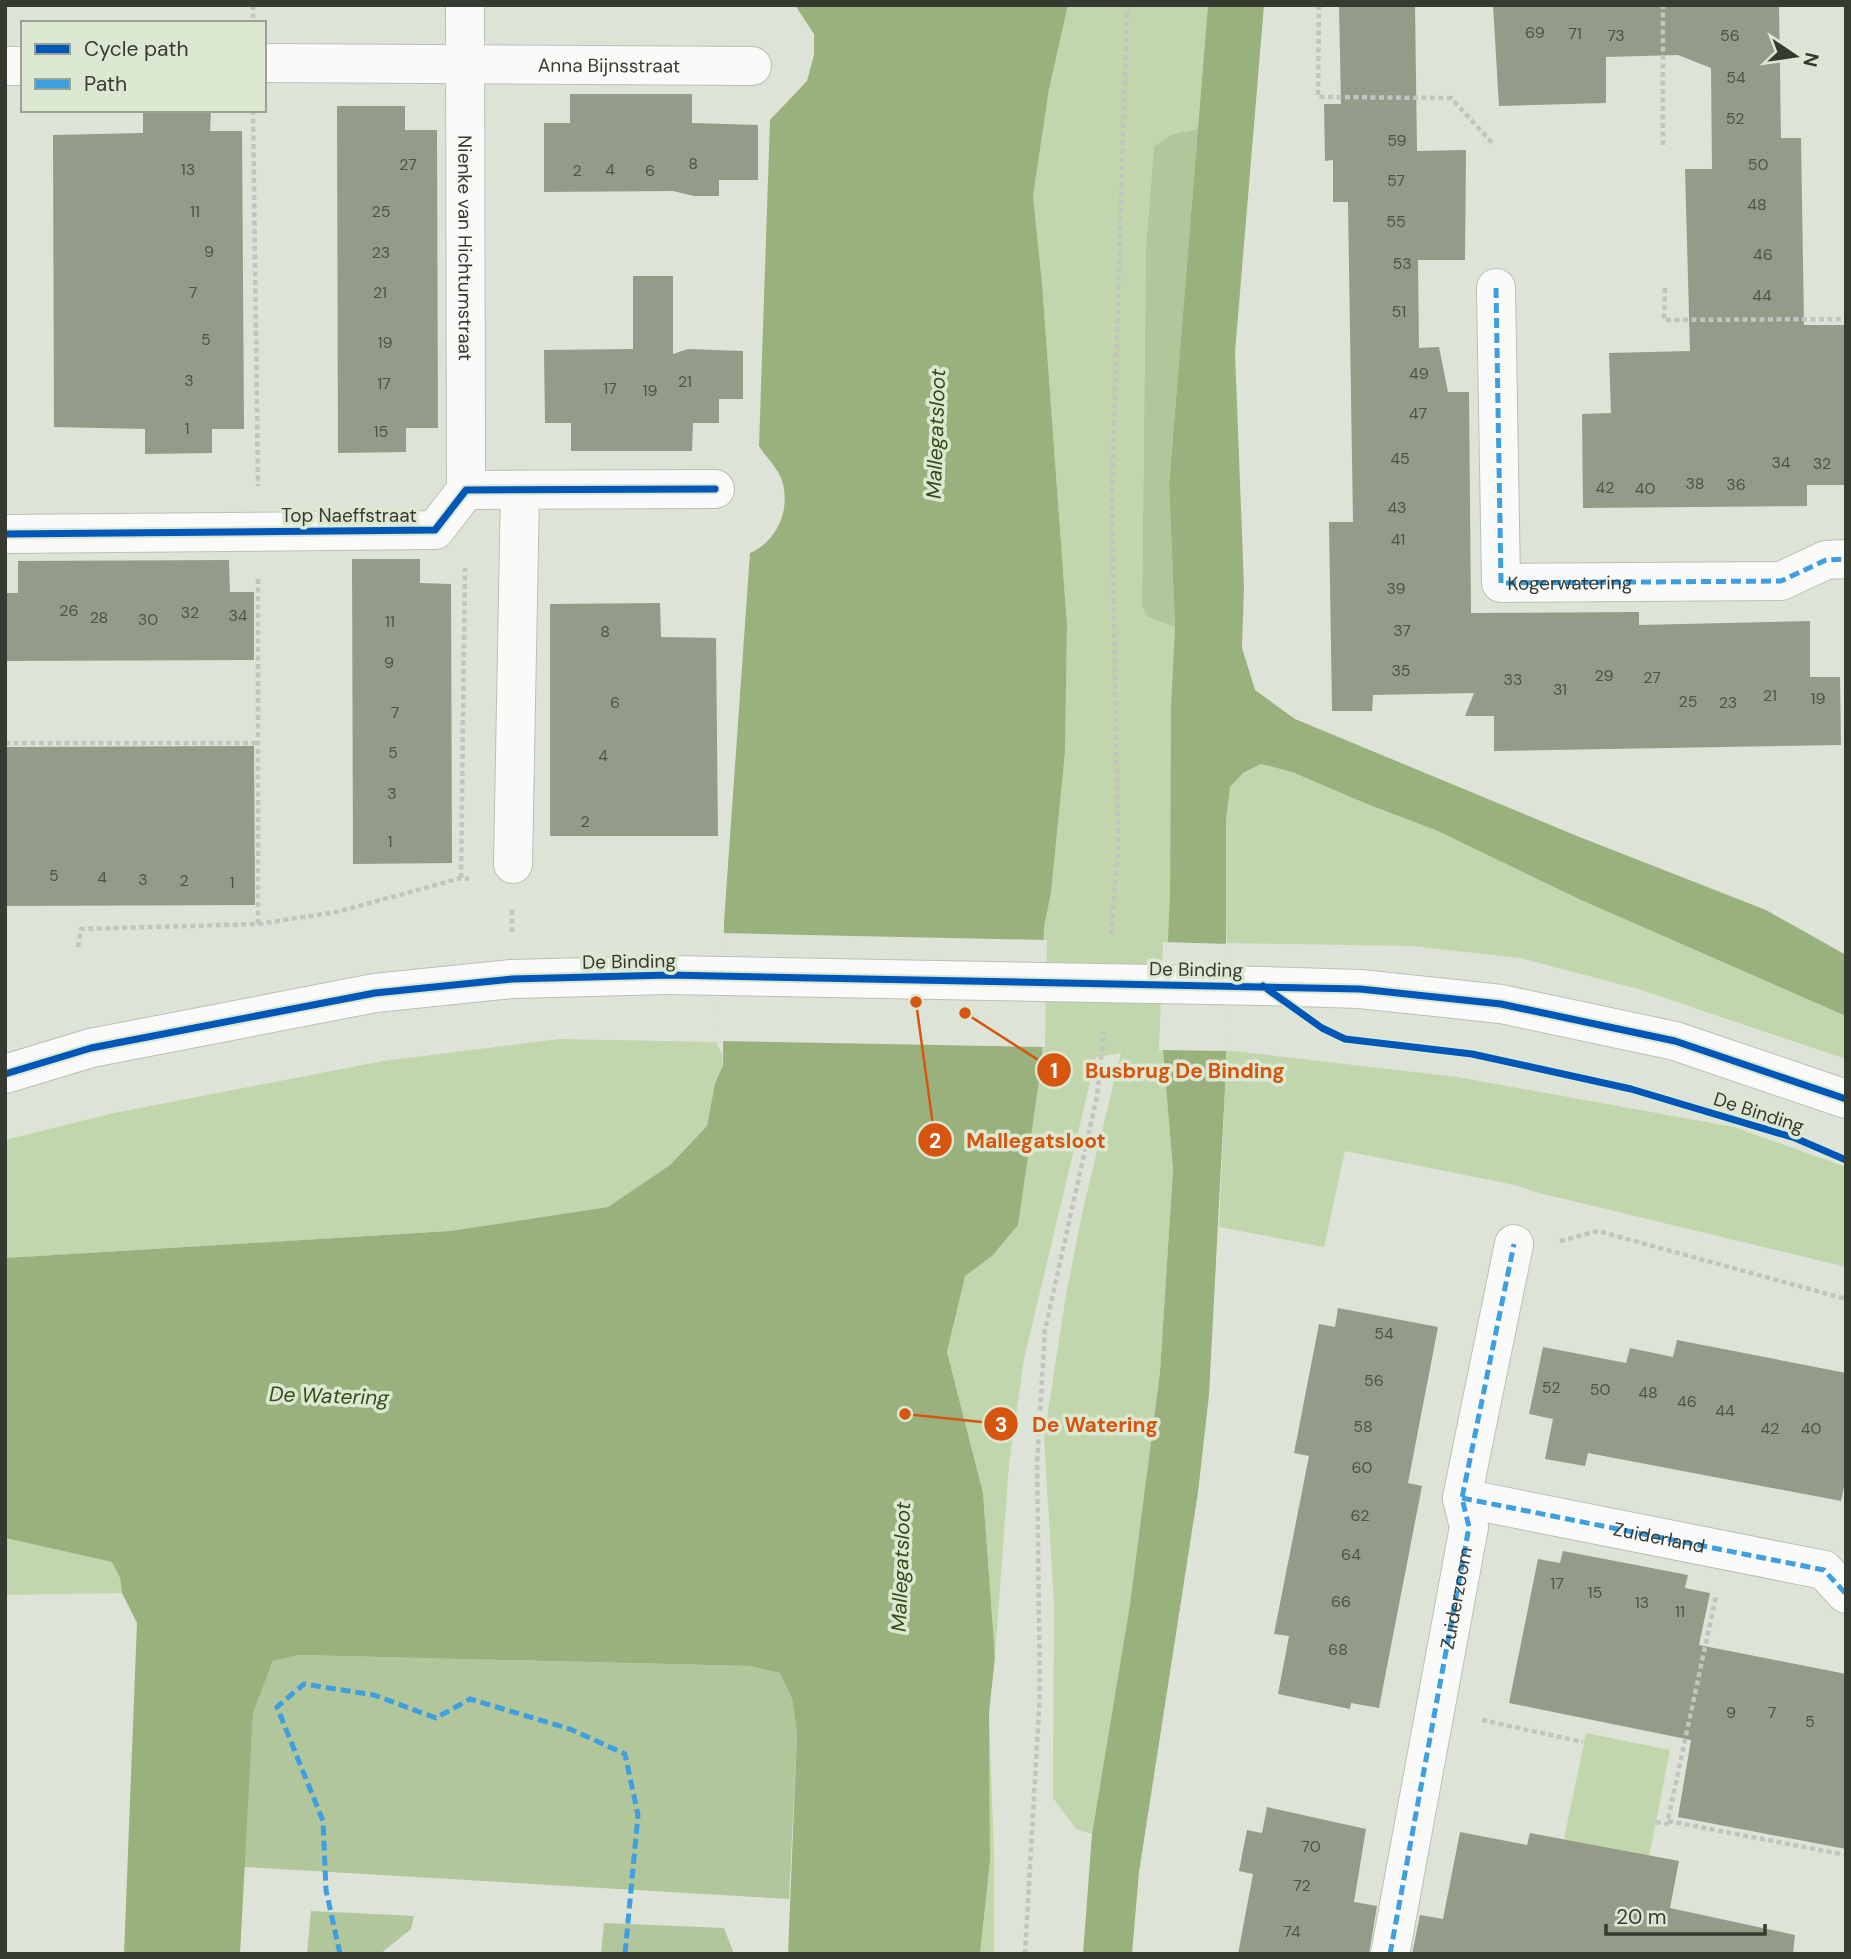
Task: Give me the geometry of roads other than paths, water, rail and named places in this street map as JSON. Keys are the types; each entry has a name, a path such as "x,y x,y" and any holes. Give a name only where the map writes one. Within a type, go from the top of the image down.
{"street":[{"name":"Nienke van Hichtumstraat","path":"465,5 466,490"},
{"name":"Anna Bijnsstraat","path":"266,64 752,66"},
{"name":"Kogerwatering","path":"1496,288 1501,583 1781,581 1826,560 1846,559"},
{"path":"466,490 715,489"},
{"name":"Top Naeffstraat","path":"5,534 435,530 466,490"},
{"path":"513,864 520,490"},
{"name":"De Binding","path":"5,1074 91,1048 375,993 512,979 669,975 1360,989 1501,1004 1675,1041 1846,1099"},
{"name":"De Binding","path":"5,1048 91,1048"},
{"name":"Zuiderzoom","path":"1390,1954 1469,1527 1462,1498 1514,1244"},
{"name":"Zuiderland","path":"1462,1498 1824,1570 1846,1594"}],"water":[{"path":"795,5 1068,5 1049,89 1033,196 1067,625 1065,753 1051,893 1044,927 1042,1060 1018,1225 992,1256 965,1276 947,1352 983,1493 995,1657 989,1713 990,1861 980,1954 788,1954 797,1733 792,1699 780,1673 749,1666 299,1655 273,1661 253,1713 240,1954 124,1954 137,1623 122,1593 120,1578 112,1562 5,1538 5,1258 450,1231 608,1207 670,1165 707,1126 715,1083 723,1066 724,922 750,553 760,548 775,532 785,500 779,474 759,446 770,120 807,81 814,55 814,34"},
{"path":"1208,5 1264,5 1235,352 1244,586 1242,648 1255,690 1295,719 1577,836 1766,910 1846,955 1846,1016 1579,899 1438,831 1292,772 1261,764 1243,773 1230,787 1226,819 1226,1069 1209,1395 1198,1492 1139,1872 1132,1954 1083,1954 1092,1834 1130,1604 1160,1372 1173,1170 1163,1050 1170,893 1171,705 1175,627 1169,485"}],"place":[{"name":"Mallegatsloot","path":"916,1002"},
{"name":"Busbrug De Binding","path":"965,1013"},
{"name":"De Watering","path":"905,1414"}]}
